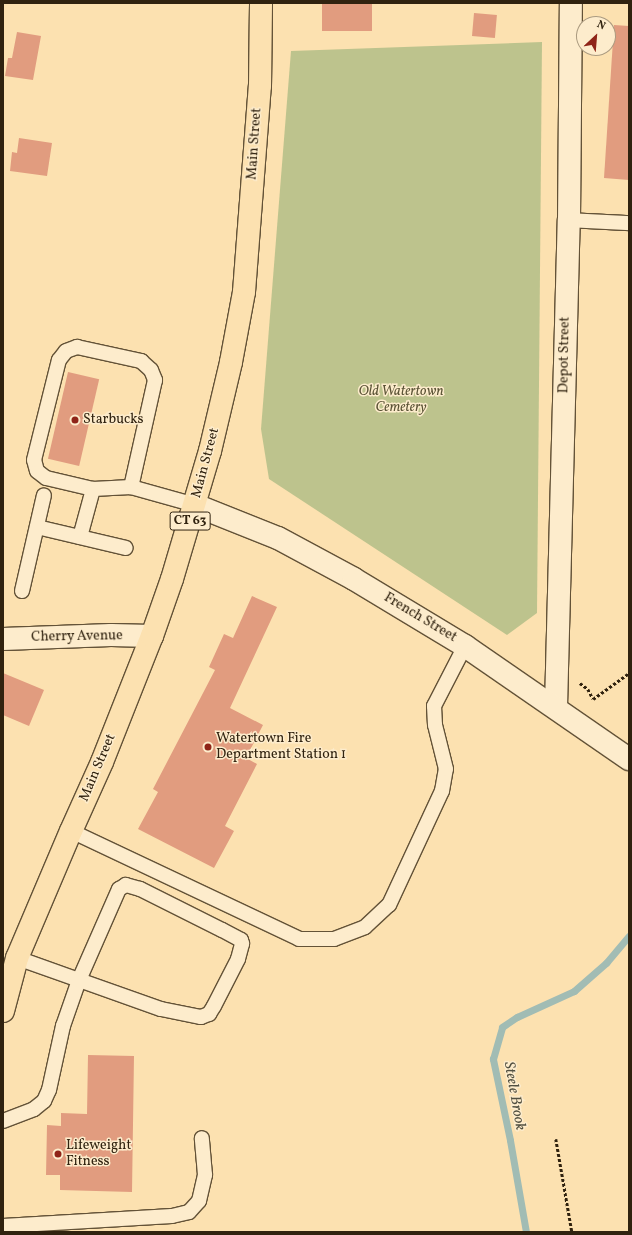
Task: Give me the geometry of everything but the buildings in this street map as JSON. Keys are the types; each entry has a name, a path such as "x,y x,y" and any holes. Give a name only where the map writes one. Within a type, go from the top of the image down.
{"main road":[{"name":"Main Street","path":"3,1011 17,958 102,762 152,636 195,505 219,414 244,292 260,86 261,3"}],"street":[{"name":"Depot Street","path":"556,707 569,220 571,3"},
{"name":"French Street","path":"195,505 258,530 354,579 465,646 556,707 629,759"},
{"name":"Cherry Avenue","path":"3,639 111,635 152,636"}],"lane":[{"path":"569,220 629,223"},
{"path":"131,487 155,380 151,370 141,361 77,347 66,351 59,360 34,460 37,471 46,478 93,489 131,487 195,505"},
{"path":"80,538 93,489"},
{"path":"22,591 44,495"},
{"path":"37,527 126,548"},
{"path":"71,831 299,939 334,939 365,927 389,905 442,791 446,769 435,725 434,706 465,646"},
{"path":"3,1121 34,1109 44,1101 64,1026 79,980 119,889 126,884 140,889 241,940 242,944 238,959 214,1006 209,1014 201,1017 161,1009 79,980 17,958"},
{"path":"3,1226 172,1216 190,1212 199,1201 205,1175 202,1138"}],"path":[{"path":"588,689 593,699 629,673"},
{"path":"556,1139 572,1232"}],"green space":[{"name":"Old Watertown Cemetery","path":"542,42 537,613 507,635 269,479 261,429 291,51"}],"waterway":[{"name":"Steele Brook","path":"526,1232 510,1140 493,1059 502,1027 517,1017 574,991 606,963 629,936"}],"place":[{"name":"Starbucks","path":"75,420"},
{"name":"Watertown Fire Department Station 1","path":"208,747"},
{"name":"Lifeweight Fitness","path":"58,1154"}]}
